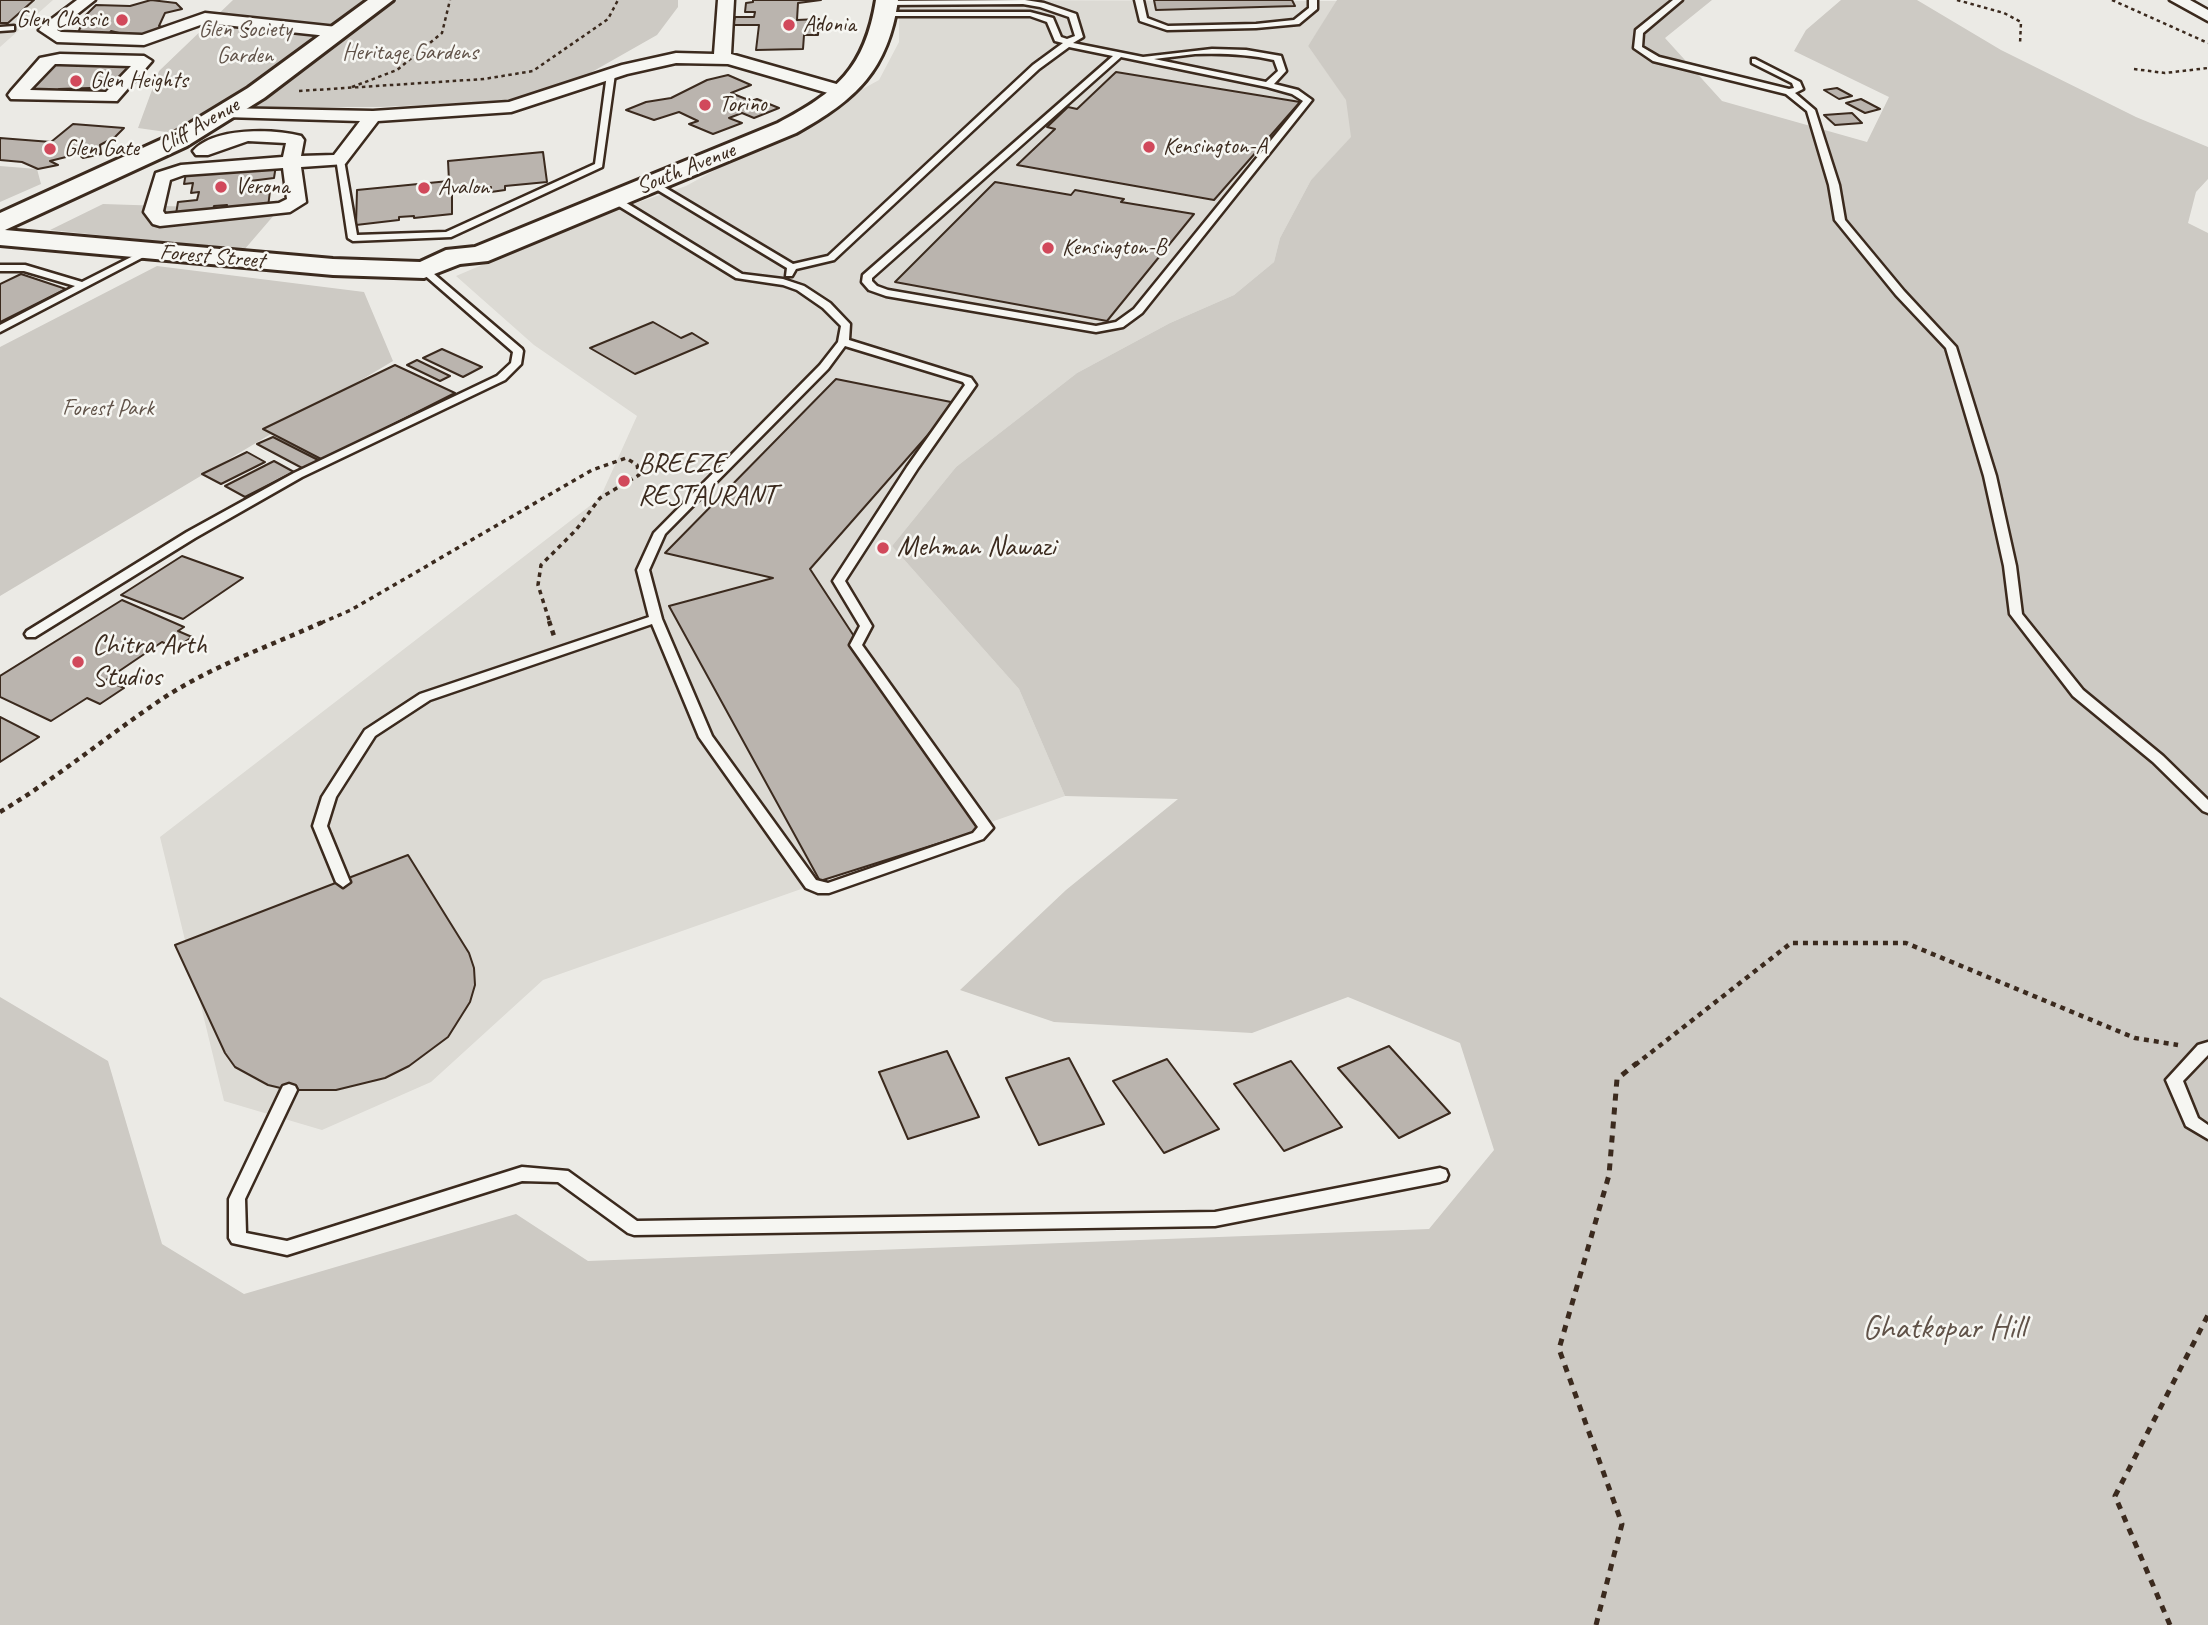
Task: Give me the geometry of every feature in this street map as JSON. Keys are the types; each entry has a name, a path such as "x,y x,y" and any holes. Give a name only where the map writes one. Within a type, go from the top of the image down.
{"street":[{"path":"87,0 47,30 57,37 144,40 205,18 337,32"},
{"path":"205,18 213,0"},
{"name":"Cliff Avenue","path":"0,223 178,141 256,93 382,0"},
{"path":"722,59 726,0"},
{"path":"2178,0 2208,16"},
{"path":"455,256 459,249 735,143 808,111 844,80 870,38 883,4"},
{"name":"South Avenue","path":"424,270 455,256 479,254 787,128 821,111 861,75 880,43 883,4"},
{"path":"207,37 244,22"},
{"path":"225,112 373,116 511,107 611,74 676,58 722,59 834,89"},
{"path":"53,59 150,59 111,97 17,95 46,62 53,59"},
{"path":"202,151 223,141 278,134 295,140 291,162 297,202 283,208 160,220 153,212 162,177 181,170 291,162 339,160 373,116"},
{"name":"Forest Street","path":"0,237 333,267 424,270"}],"lane":[{"path":"1139,0 1143,19 1153,25 1176,28 1296,22 1313,9 1313,0"},
{"path":"1678,0 1639,32 1638,48 1656,59 1789,92 1811,110 1834,185 1840,220 1900,293 1951,347 1990,476 2010,566 2016,614 2078,693 2158,759 2208,808"},
{"path":"883,4 1030,13 1050,20 1058,39 1068,43 1135,60 1268,85 1295,92 1308,100 1138,310 1119,325 1096,329 886,293 873,288 867,277 1118,56"},
{"path":"651,183 792,267 831,258 1036,67 1079,37 1073,16 1041,5 883,4"},
{"path":"0,29 11,28"},
{"path":"1135,60 1181,54 1258,52 1278,58 1282,71 1268,85"},
{"path":"1755,61 1796,82 1799,89 1789,92"},
{"path":"339,160 353,238 448,235 599,165 611,74"},
{"path":"612,198 739,276 754,281 786,282 831,307 846,326 843,342 824,367 660,533 643,570 656,619 706,737 811,884 818,888 829,888 978,836 986,828 856,645 866,626 839,581 913,467 971,385 967,380 843,342"},
{"path":"0,329 150,251"},
{"path":"786,282 792,267"},
{"path":"0,268 25,268 84,286"},
{"path":"31,634 191,535 298,475 501,378 516,364 518,351 424,270"},
{"path":"343,882 320,826 329,797 370,733 425,697 656,619"},
{"path":"2206,1048 2174,1080 2192,1122 2208,1133"},
{"path":"289,1090 237,1199 238,1238 287,1248 522,1174 562,1177 634,1228 1215,1219 1440,1175"}],"path":[{"path":"450,0 442,33 397,70 348,89 484,79 533,71 608,19 618,0"},
{"path":"1957,0 2004,13 2021,22 2020,44"},
{"path":"2112,0 2208,43"},
{"path":"2134,69 2165,73 2208,68"},
{"path":"0,812 40,788 164,698 236,660 351,610 592,470 626,458 637,465 639,475 600,498 576,530 541,565 538,585 560,653"},
{"path":"1595,1625 1622,1524 1559,1349 1609,1175 1617,1079 1791,943 1906,943 2135,1038 2206,1048"},
{"path":"2170,1625 2115,1496 2208,1315"}],"shaded area":[{"path":"0,0 53,0 0,47"},
{"path":"899,0 1338,1 1308,46 1347,100 1352,137 1311,180 1280,238 1274,262 1234,295 1170,323 1077,373 956,467 892,546 1019,689 1065,796 543,980 431,1082 322,1130 224,1101 160,837 600,498 637,416 534,345 456,276 595,217 686,186 879,80 899,42"}],"green space":[{"name":"Glen Society Garden","path":"233,0 371,0 245,92 180,134 138,128 159,71"},
{"name":"Heritage Gardens","path":"392,0 678,0 678,7 657,35 583,77 546,91 507,101 381,107 243,107"},
{"name":"Ghatkopar Hill","path":"1337,0 1712,0 1665,38 1722,101 1867,142 1889,97 1794,51 1806,30 1841,0 1917,0 2001,50 2136,117 2208,147 2208,179 2196,192 2188,223 2208,233 2208,1625 0,1625 0,997 108,1061 162,1244 244,1294 516,1214 588,1261 1429,1229 1494,1150 1460,1043 1348,997 1252,1033 1054,1022 960,990 1066,890 1178,799 1065,796 1019,689 892,546 956,467 1077,373 1170,323 1234,295 1274,262 1280,238 1311,180 1351,137 1346,100 1308,46"},
{"path":"0,166 37,169 41,184 0,202"},
{"path":"287,200 244,250 50,230 103,204 195,207"},
{"name":"Forest Park","path":"157,266 364,292 393,361 0,596 0,347"}],"building":[{"path":"0,0 34,0 8,23 0,23"},
{"name":"Glen Classic","path":"151,0 176,3 182,9 165,13 159,26 168,29 135,37 111,31 108,35 76,37 86,15 96,5 130,6"},
{"name":"Adonia","path":"753,0 821,0 798,3 797,20 819,19 818,35 804,35 803,49 756,50 759,25 733,25 735,17 754,17 755,12 745,12 746,3"},
{"path":"1154,0 1292,0 1295,6 1156,10"},
{"name":"Glen Heights","path":"86,62 84,65 134,65 119,77 109,92 101,95 83,95 90,88 59,89 54,95 23,92 55,63"},
{"name":"Kensington-A","path":"1116,72 1300,102 1214,200 1017,165 1055,129 1047,127 1068,107 1077,109"},
{"name":"Torino","path":"728,75 751,85 731,93 779,108 754,118 742,113 729,118 742,123 713,134 689,124 698,121 679,112 654,120 626,110 646,102 671,98 707,80"},
{"path":"1837,88 1852,96 1839,99 1824,90"},
{"path":"1861,99 1880,109 1865,113 1846,103"},
{"path":"1852,113 1862,123 1835,125 1824,115"},
{"name":"Glen Gate","path":"73,124 124,128 115,137 100,145 101,154 83,158 78,154 50,161 58,165 38,169 22,162 0,160 0,138 51,142"},
{"name":"Avalon","path":"543,152 547,182 505,186 505,190 491,192 491,187 452,191 452,214 399,217 399,220 356,225 357,190 449,181 448,161"},
{"name":"Verona","path":"276,165 274,178 250,181 249,193 270,191 268,207 226,211 227,205 214,206 213,210 176,214 178,202 197,200 199,192 191,193 193,183 184,184 186,173"},
{"name":"Kensington-B","path":"995,182 1071,195 1075,190 1124,199 1121,202 1194,214 1107,321 895,282"},
{"path":"21,274 66,289 0,322 0,284"},
{"path":"653,322 681,338 692,333 708,343 635,374 590,348"},
{"path":"442,349 482,367 463,377 423,358"},
{"path":"417,360 450,376 440,381 407,365"},
{"path":"395,365 455,393 323,460 263,429"},
{"path":"836,379 956,403 810,569 981,830 820,881 669,606 773,578 665,553"},
{"path":"273,437 320,461 304,469 257,444"},
{"path":"247,452 265,462 221,484 202,474"},
{"path":"274,461 294,472 245,497 225,486"},
{"path":"182,556 243,578 183,619 121,595"},
{"name":"Chitra Arth Studios","path":"122,600 184,627 178,631 192,637 176,648 162,642 106,680 124,688 100,704 87,698 51,721 0,697 0,676"},
{"path":"0,717 39,737 0,762"},
{"path":"408,855 469,953 474,968 475,985 470,1002 448,1037 409,1066 385,1078 336,1090 289,1090 268,1085 235,1067 225,1053 175,945"},
{"path":"1389,1046 1450,1113 1399,1138 1338,1068"},
{"path":"947,1051 979,1117 908,1139 879,1072"},
{"path":"1069,1058 1104,1124 1039,1145 1006,1078"},
{"path":"1167,1059 1219,1129 1164,1153 1113,1081"},
{"path":"1291,1061 1342,1127 1284,1151 1234,1084"}],"place":[{"name":"Glen Classic","path":"122,20"},
{"name":"Adonia","path":"789,25"},
{"name":"Glen Heights","path":"76,81"},
{"name":"Torino","path":"705,105"},
{"name":"Kensington-A","path":"1149,147"},
{"name":"Glen Gate","path":"50,149"},
{"name":"Verona","path":"221,187"},
{"name":"Avalon","path":"424,188"},
{"name":"Kensington-B","path":"1048,248"},
{"name":"BREEZE RESTAURANT","path":"624,481"},
{"name":"Mehman Nawazi","path":"883,548"},
{"name":"Chitra Arth Studios","path":"78,662"}]}
